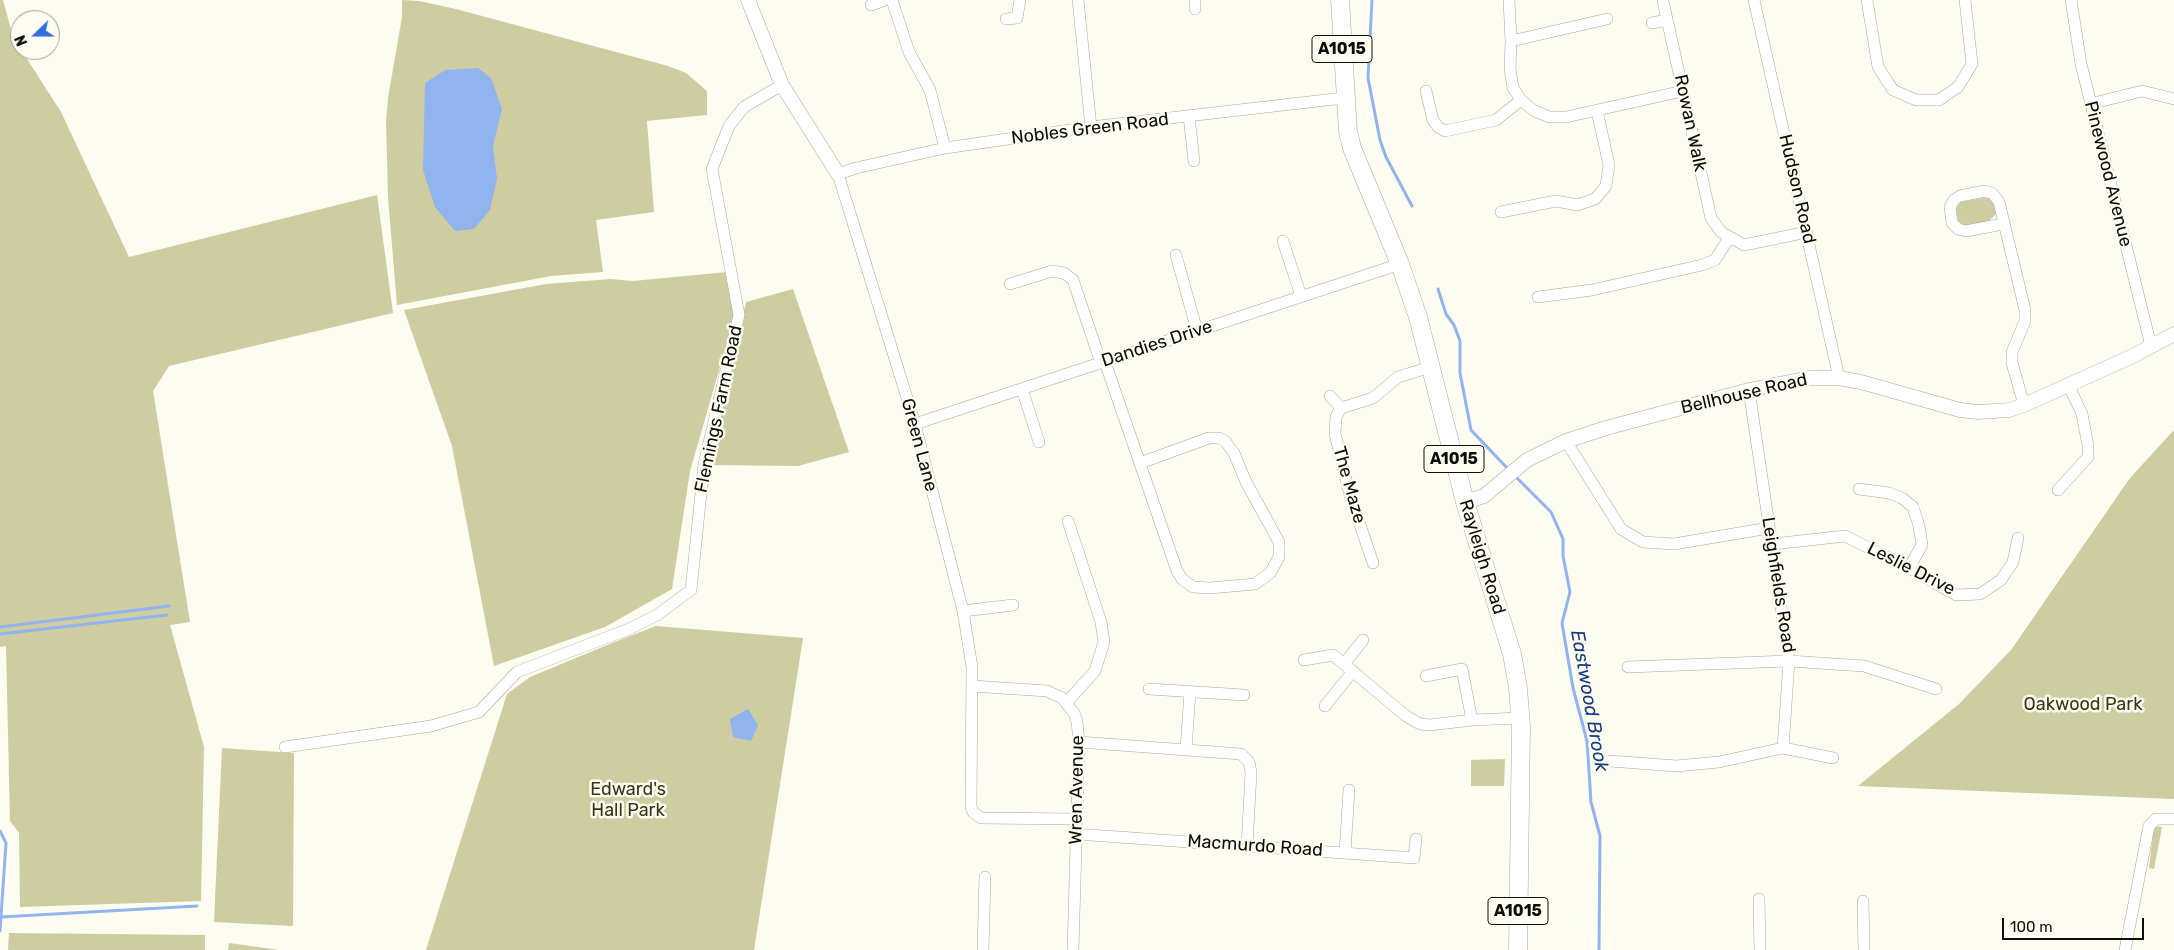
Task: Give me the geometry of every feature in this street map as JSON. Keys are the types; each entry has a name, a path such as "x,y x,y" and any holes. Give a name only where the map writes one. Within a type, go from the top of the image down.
{"main road":[{"name":"Rayleigh Road","path":"1340,0 1344,98 1352,148 1400,264 1418,317 1465,502 1512,654 1518,688 1520,718 1518,950"}],"street":[{"name":"Green Lane","path":"748,0 782,84 838,174 915,424 963,611 971,651 970,802 973,812 981,818 1077,818"},
{"path":"871,5 885,0"},
{"path":"892,0 909,52 930,90 945,148"},
{"path":"1006,19 1017,18 1020,0"},
{"path":"1078,0 1091,127"},
{"path":"1509,0 1510,69 1513,88 1521,100 1533,110 1549,117 1566,118 1683,91"},
{"name":"Hudson Road","path":"1754,0 1839,378"},
{"path":"1867,0 1878,67 1893,90 1916,100 1939,100 1958,87 1972,64 1965,0"},
{"name":"Pinewood Avenue","path":"2071,0 2081,64 2090,104 2151,346"},
{"name":"Rowan Walk","path":"1663,1 1711,218 1721,232 1729,238"},
{"path":"1511,42 1593,16 1607,19"},
{"path":"1652,23 1667,20"},
{"name":"Flemings Farm Road","path":"285,747 431,726 479,712 517,672 629,629 657,615 692,590 704,464 739,315 712,169 729,126 744,106 782,84"},
{"path":"1426,91 1433,120 1438,127 1445,131 1462,129 1496,120 1521,100"},
{"path":"2090,104 2142,91 2174,99"},
{"name":"Nobles Green Road","path":"838,174 856,168 945,148 1091,127 1344,98"},
{"path":"1501,212 1556,201 1577,205 1595,199 1606,186 1609,165 1597,111"},
{"path":"1189,116 1194,161"},
{"path":"2003,224 1966,231 1958,229 1952,223 1950,207 1954,200 1960,196 1985,191 1993,194 1998,202 2025,310 2025,321 2012,352 2012,363 2024,405"},
{"path":"1538,297 1592,290 1702,265 1715,260 1729,238 1744,245 1807,232"},
{"path":"1283,241 1301,296"},
{"path":"1176,255 1197,331"},
{"name":"Dandies Drive","path":"915,424 1400,264"},
{"path":"1010,284 1052,271 1064,273 1073,280 1140,463 1177,571 1187,584 1201,588 1246,586 1263,580 1270,573 1279,557 1279,542 1246,482 1234,453 1225,441 1219,438 1209,438 1140,463"},
{"name":"Bellhouse Road","path":"1465,502 1484,496 1515,470 1542,451 1566,441 1606,428 1748,390 1809,378 1839,378 1862,382 1960,410 1993,412 2009,410 2024,405 2174,334"},
{"path":"1330,396 1341,408 1376,396 1390,382 1405,374 1431,367"},
{"path":"2058,490 2088,457 2088,446 2082,414 2068,384"},
{"path":"1022,389 1039,442"},
{"name":"Leighfields Road","path":"1748,390 1773,544 1789,661 1864,666 1936,689"},
{"name":"The Maze","path":"1341,408 1336,417 1335,434 1350,495 1373,563"},
{"path":"1566,441 1621,529 1642,542 1674,544 1769,528"},
{"path":"1859,490 1889,493 1902,498 1914,507 1920,526 1922,545 1908,568"},
{"path":"972,686 1039,689 1054,694 1067,702 1095,671 1104,642 1101,622 1068,521"},
{"name":"Leslie Drive","path":"1773,544 1845,536 1956,595 1980,594 2001,580 2013,562 2018,538"},
{"path":"963,611 1013,605"},
{"path":"1325,706 1363,640"},
{"path":"1304,660 1330,655 1406,716 1420,724 1430,725 1472,720 1520,718"},
{"path":"1628,667 1789,661 1783,748"},
{"path":"1426,676 1462,669 1472,720"},
{"path":"1149,689 1244,696"},
{"path":"1186,749 1190,692"},
{"name":"Wren Avenue","path":"1067,702 1077,721 1079,742 1073,950"},
{"path":"1079,742 1236,753 1247,758 1251,772 1247,846"},
{"path":"1610,761 1676,766 1719,762 1783,748 1833,758"},
{"path":"1345,852 1349,790"},
{"path":"2125,950 2149,826 2154,820 2159,818 2174,819"},
{"name":"Macmurdo Road","path":"1076,834 1414,858 1416,838"},
{"path":"983,950 985,877"},
{"path":"1760,899 1760,950"},
{"path":"1863,901 1864,950"}],"green space":[{"path":"0,0 3,0 10,26 10,60 28,60 61,112 129,257 377,195 393,313 169,366 153,391 190,622 170,625 204,747 201,901 20,907 19,833 10,821 6,646 0,647"},
{"path":"402,0 419,1 456,9 668,66 686,73 707,91 707,115 647,121 654,212 596,220 603,272 551,276 397,305 388,197 386,121 388,98 402,17"},
{"path":"1988,197 1995,204 1996,214 1988,222 1966,227 1958,221 1956,208 1961,202"},
{"path":"727,272 735,315 690,471 672,589 605,627 494,666 452,446 404,310 546,284 611,279 633,281"},
{"path":"793,289 849,452 798,466 709,465 746,302"},
{"name":"Oakwood Park","path":"2174,430 2174,799 1858,786 1959,704 2011,650 2130,478"},
{"name":"Edward's Hall Park","path":"656,626 803,638 754,950 426,950 507,694 530,677"},
{"path":"222,748 294,753 293,926 214,922"},
{"path":"1505,759 1504,786 1471,786 1471,760"},
{"path":"2154,826 2162,827 2154,869 2149,868"},
{"path":"9,933 205,935 205,950 8,950"},
{"path":"229,943 279,950 228,950"}],"water":[{"path":"478,68 491,78 502,109 493,146 497,179 490,210 474,229 455,231 435,207 423,170 425,83 445,70"},
{"path":"748,709 758,725 751,741 733,737 730,719"}],"waterway":[{"name":"Eastwood Brook","path":"1372,0 1368,78 1380,140 1386,157 1412,206"},
{"name":"Eastwood Brook","path":"1438,289 1446,314 1454,325 1460,341 1460,373 1471,430 1509,470"},
{"name":"Eastwood Brook","path":"1515,476 1551,512 1563,539 1563,556 1570,592 1562,623 1573,688 1587,741 1591,802 1600,836 1599,950"},
{"path":"0,627 169,606"},
{"path":"0,634 167,615"},
{"path":"0,831 6,843 0,931"},
{"path":"1,917 197,906"}]}
